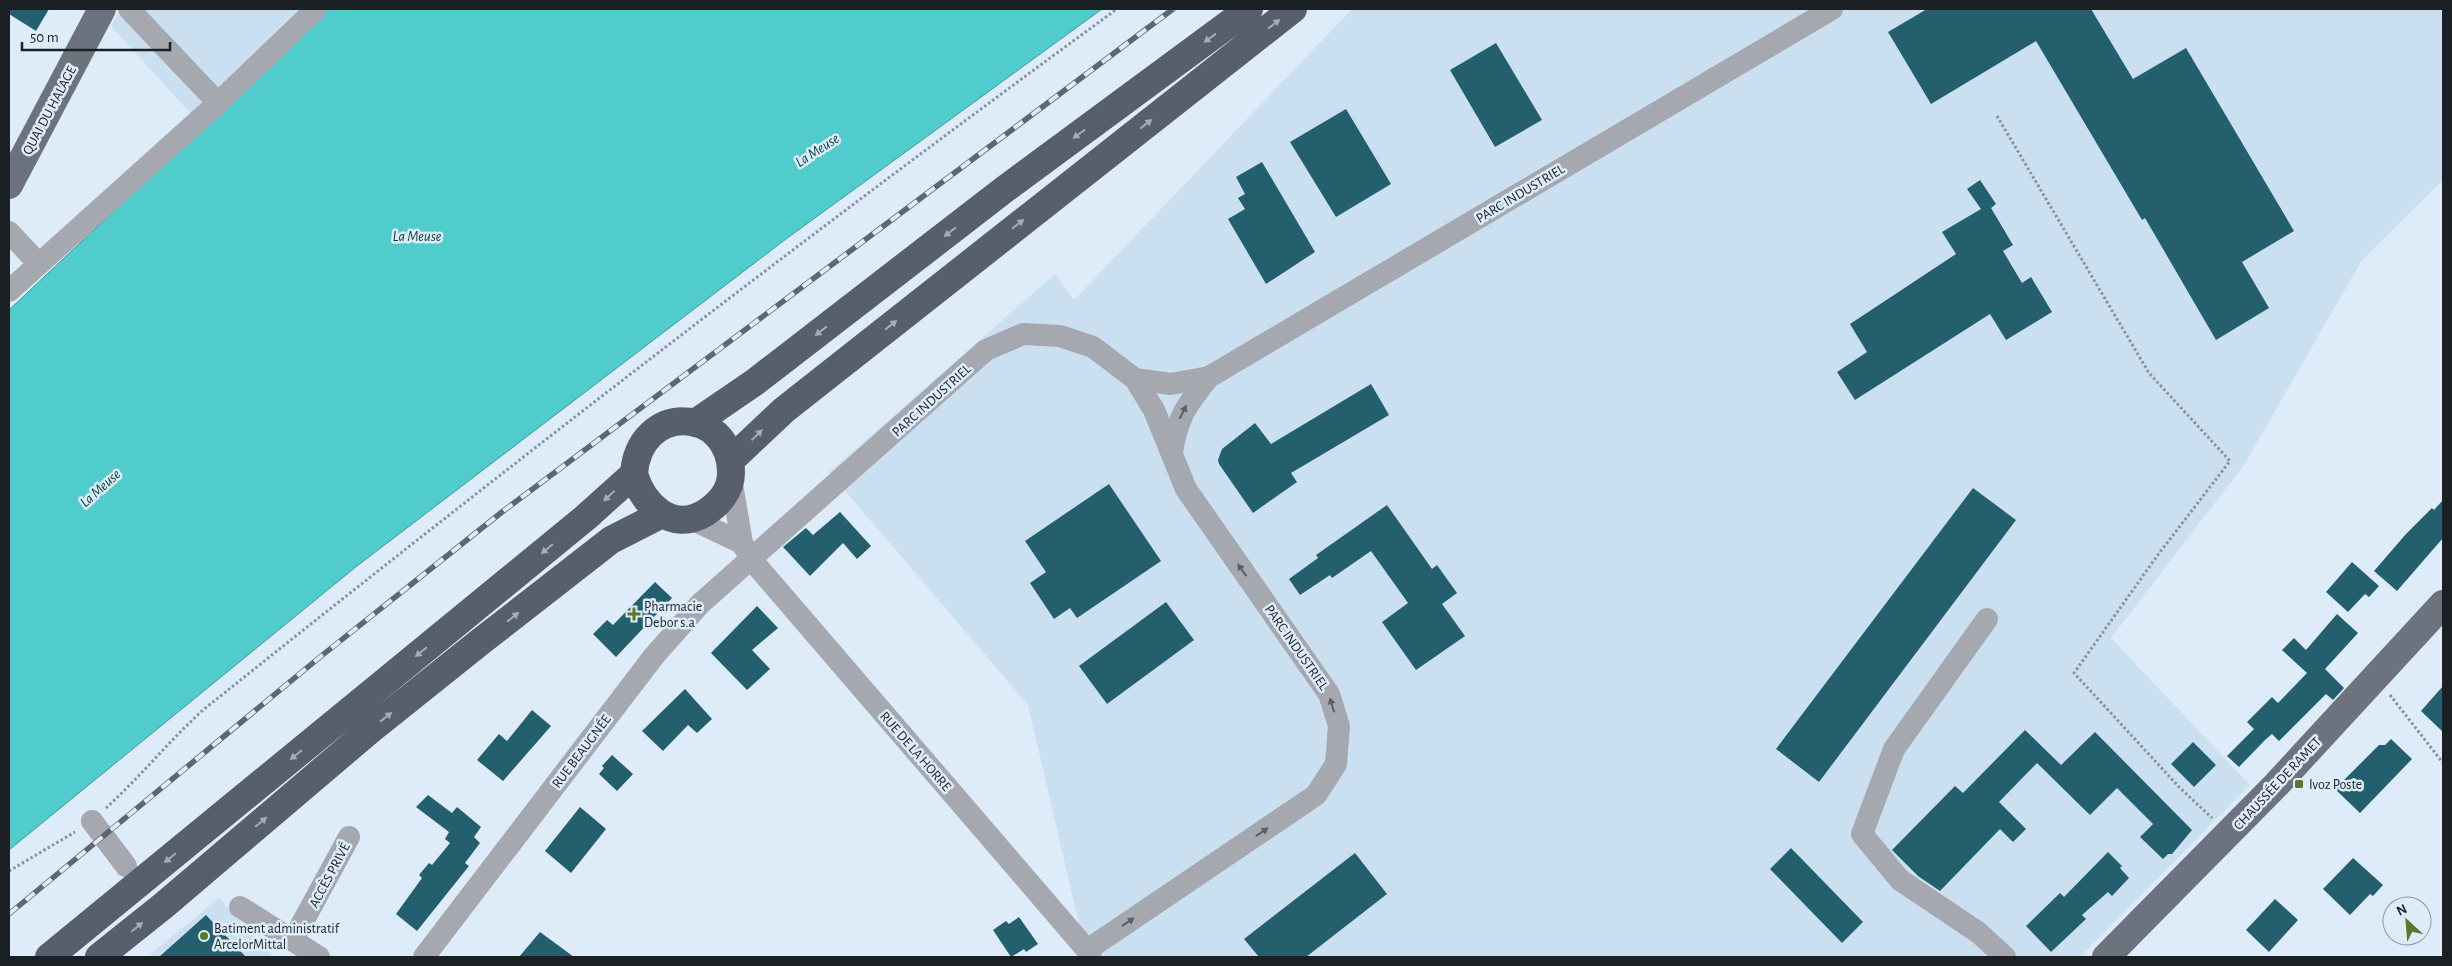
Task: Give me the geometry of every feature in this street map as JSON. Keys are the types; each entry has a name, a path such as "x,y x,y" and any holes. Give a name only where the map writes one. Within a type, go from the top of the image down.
{"highway":[{"path":"695,423 748,388 1005,189 1249,9"},
{"path":"731,469 784,410 1293,9"},
{"path":"680,421 695,423 708,428 718,436 726,447 731,469 725,494 714,508 702,515 689,518 675,518 662,514 649,504 639,491 634,474 635,459 642,444 651,433 665,425 680,421"},
{"path":"49,957 585,518 634,474"},
{"path":"99,957 163,906 370,730 488,636 611,540 662,514"}],"main road":[{"name":"QUAI DU HALAGE","path":"9,185 102,9"},
{"name":"CHAUSSÉE DE RAMET","path":"2106,957 2229,833 2443,604"}],"street":[{"path":"129,9 218,103"},
{"path":"9,290 218,103 316,9"},
{"name":"PARC INDUSTRIEL","path":"1172,453 1175,429 1186,405 1209,377 1832,9"},
{"path":"9,232 38,263"},
{"name":"PARC INDUSTRIEL","path":"747,551 986,350 1023,334 1060,336 1093,346 1135,379 1154,410 1186,489 1329,694 1339,726 1336,764 1316,795 1089,953"},
{"name":"PARC INDUSTRIEL","path":"1135,379 1171,384 1209,377"},
{"path":"731,469 747,551"},
{"path":"689,518 747,551"},
{"name":"RUE DE LA HORRE","path":"747,551 1089,953"},
{"name":"RUE BEAUGNÉE","path":"424,957 654,656 747,551"},
{"path":"1987,619 1894,749 1862,834 1900,880 1979,933 2005,957"},
{"path":"92,821 126,866"},
{"name":"ACCÈS PRIVÉ","path":"294,940 350,836"},
{"path":"240,907 320,957"}],"path":[{"path":"9,871 92,821 126,790 177,733 203,710 457,506 545,442 667,346 973,114 1117,9"},
{"path":"1997,116 2149,373 2230,461 2157,556 2074,673 2179,787 2229,833"},
{"path":"2376,677 2443,762"}],"shaded area":[{"path":"121,9 328,9 203,127 111,26"},
{"path":"1352,9 2443,9 2443,180 2362,260 2244,465 2111,638 2250,785 2080,957 1105,957 1079,924 1028,705 829,472 1055,274 1074,300"},
{"path":"219,898 273,957 147,957"}],"water":[{"name":"La Meuse","path":"328,9 1102,9 786,239 357,566 9,850 9,310"}],"building":[{"path":"9,9 49,9 36,31 9,14"},
{"path":"1927,9 2091,9 2133,79 2186,48 2294,231 2242,262 2269,308 2216,340 2145,218 2142,220 2036,41 1931,104 1888,32"},
{"path":"1496,43 1542,120 1495,147 1450,70"},
{"path":"1346,109 1391,184 1336,217 1290,142"},
{"path":"1262,162 1315,252 1266,284 1228,219 1245,209 1238,198 1245,194 1236,177"},
{"path":"1980,180 1996,204 1991,208 2013,245 2003,251 2022,283 2031,277 2052,312 2006,340 1990,314 1855,400 1837,372 1867,352 1850,324 1956,254 1942,232 1981,209 1967,189"},
{"path":"1371,384 1389,415 1291,473 1297,482 1253,513 1219,464 1218,460 1222,449 1255,423 1271,444"},
{"path":"1109,484 1161,561 1077,618 1070,608 1054,619 1030,583 1046,572 1025,541"},
{"path":"1973,488 2016,520 1819,782 1776,749"},
{"path":"2443,500 2443,538 2397,591 2374,571 2406,534 2432,508 2434,510"},
{"path":"1387,505 1432,569 1437,565 1457,593 1442,604 1465,636 1416,670 1382,622 1408,603 1371,551 1332,578 1330,575 1300,595 1289,579 1318,558 1316,555"},
{"path":"840,512 871,546 857,559 843,543 810,576 783,547 806,528 813,535"},
{"path":"2352,562 2379,586 2369,597 2365,594 2348,612 2326,592"},
{"path":"655,582 672,598 616,657 593,634 607,620 613,625"},
{"path":"1166,602 1194,640 1107,704 1079,666"},
{"path":"757,606 778,628 752,650 770,669 747,690 711,653"},
{"path":"2337,614 2358,633 2325,669 2344,688 2333,700 2326,694 2279,741 2272,734 2239,767 2227,756 2254,729 2247,722 2272,697 2278,703 2307,673 2282,650 2294,638 2306,650"},
{"path":"2443,686 2443,732 2421,711"},
{"path":"685,689 712,719 697,733 688,725 663,751 642,731"},
{"path":"532,710 551,726 503,781 477,760 499,734 507,741"},
{"path":"2025,730 2061,765 2095,732 2192,830 2172,854 2168,854 2163,859 2140,837 2153,824 2117,788 2090,815 2037,763 1999,802 2026,829 2013,842 2000,829 1940,891 1918,876 1892,850 1955,786 1963,793"},
{"path":"2391,739 2412,759 2360,813 2335,789 2379,745 2385,745"},
{"path":"2193,742 2216,765 2194,787 2171,764"},
{"path":"612,755 633,774 617,791 599,774 604,768 602,766"},
{"path":"428,795 452,813 457,807 481,827 474,837 480,843 465,863 469,866 417,931 396,914 422,878 419,875 429,863 432,865 450,843 445,839 449,832 416,807"},
{"path":"580,807 606,829 571,873 545,851"},
{"path":"1791,848 1863,922 1842,943 1770,869"},
{"path":"2108,852 2122,866 2120,868 2129,878 2112,896 2108,892 2082,915 2086,919 2051,952 2026,926 2060,893 2064,897"},
{"path":"1355,853 1387,894 1306,957 1259,957 1244,939"},
{"path":"2353,858 2383,885 2373,896 2370,894 2350,915 2323,889"},
{"path":"2275,899 2298,920 2269,952 2246,930"},
{"name":"Batiment administratif ArcelorMittal","path":"206,915 246,957 159,957"},
{"path":"1019,917 1038,944 1026,952 1024,949 1011,957 993,930 1006,921 1009,924"},
{"path":"540,932 574,957 519,957"}],"railway":[{"path":"9,914 320,657 502,512 1173,9"}],"place":[{"name":"Pharmacie Debor s.a","path":"634,614"},
{"name":"Ivoz Poste","path":"2299,784"},
{"name":"Batiment administratif ArcelorMittal","path":"204,936"}]}
